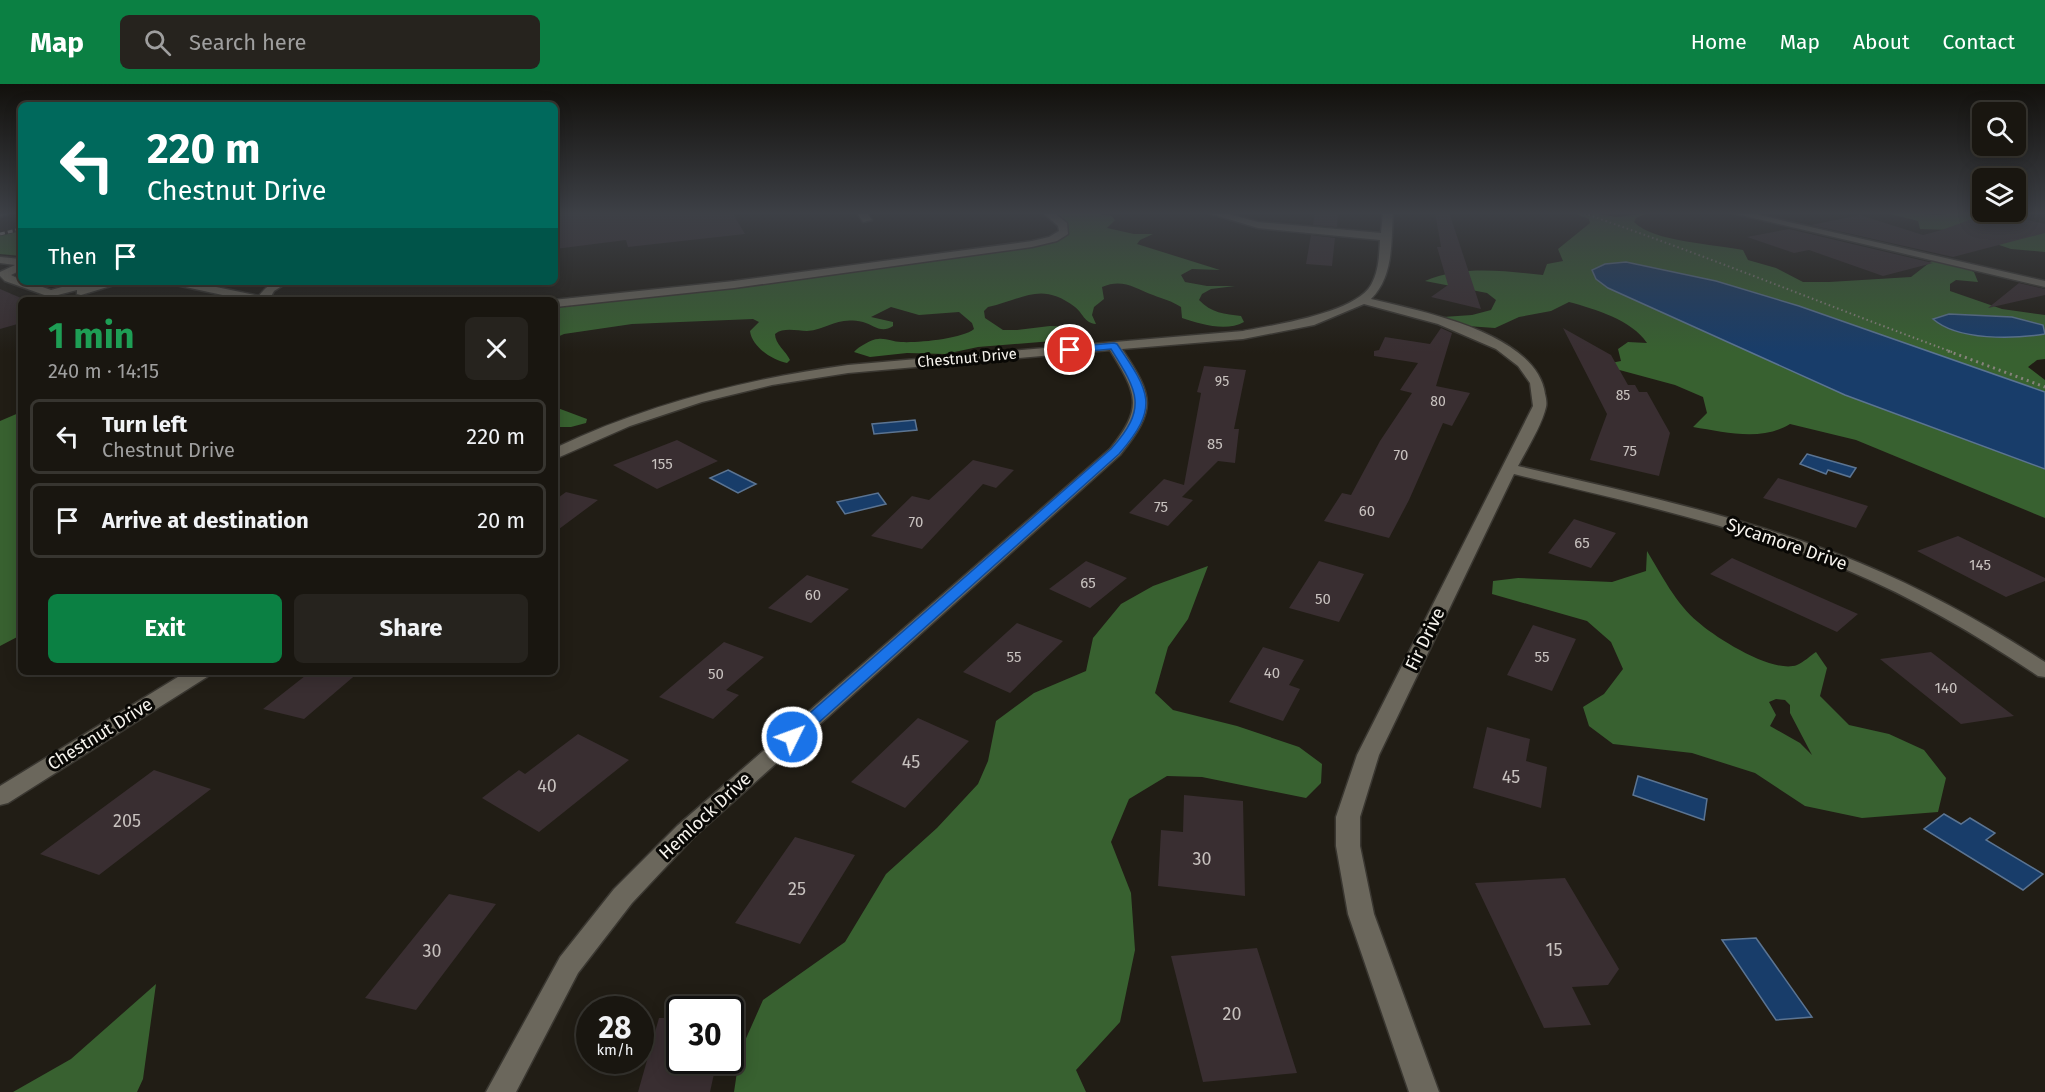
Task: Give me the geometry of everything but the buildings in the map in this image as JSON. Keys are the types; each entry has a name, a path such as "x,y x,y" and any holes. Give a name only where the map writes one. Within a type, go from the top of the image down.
{"street":[{"path":"558,303 720,288 925,259"},
{"name":"Chestnut Drive","path":"558,452 589,437 669,406 788,377 848,369 1268,331 1316,320 1364,300 1382,278 1384,259"},
{"path":"1937,259 2045,284"},
{"path":"0,260 18,263"},
{"path":"18,266 4,274 18,282"},
{"path":"25,285 50,294 82,285"},
{"path":"66,297 108,285"},
{"path":"190,285 248,297"},
{"path":"264,297 270,289 277,285"},
{"name":"Fir Drive","path":"1364,300 1473,333 1509,352 1529,370 1539,388 1540,406 1368,755 1348,817 1348,846 1361,914 1424,1092"},
{"name":"Hemlock Drive","path":"501,1092 569,965 623,896 685,832 1115,452 1133,431 1140,416 1141,397 1132,375 1114,346"},
{"name":"Sycamore Drive","path":"1509,468 1733,524 1827,556 1917,595 2020,654 2045,671"},
{"name":"Chestnut Drive","path":"0,796 195,675"}],"path":[{"path":"1711,259 1816,302 2045,387"}],"green space":[{"path":"921,259 1185,259 1220,270 1192,269 1181,275 1185,282 1207,286 1235,286 1211,289 1202,294 1199,300 1213,310 1241,316 1244,322 1221,327 1182,318 1181,307 1174,303 1128,285 1116,283 1102,287 1104,299 1094,307 1092,315 1096,324 1086,320 1075,307 1063,299 1042,293 988,307 984,311 985,318 1003,330 1050,326 1073,327 1076,333 1065,340 978,347 945,354 907,353 870,357 854,352 875,339 901,342 928,341 950,338 974,329 972,323 959,312 919,315 891,307 871,317 893,322 893,326 885,329 863,322 846,321 815,330 786,330 775,334 775,338 790,360 787,363 769,356 755,342 750,331 759,322 753,319 632,324 558,337 558,303 649,296"},
{"path":"1562,259 1748,259 1776,268 1803,282 1911,277 1933,260 1940,259 1949,259 1974,272 1978,282 1956,280 1950,284 1950,291 2002,309 2045,315 2045,359 2037,360 2028,367 2045,380 2045,518 1856,440 1790,424 1779,430 1755,434 1730,433 1693,427 1707,413 1703,397 1675,385 1601,365 1621,361 1618,349 1628,342 1647,343 1632,328 1612,316 1569,302 1551,311 1519,317 1495,328 1467,326 1443,317 1472,315 1491,310 1496,300 1487,293 1425,281 1453,273 1483,270 1543,275 1547,264 1563,261"},
{"path":"558,408 587,419 586,423 571,427 558,427"},
{"path":"18,413 18,637 0,646 0,421"},
{"path":"1647,551 1690,615 1706,629 1745,653 1760,660 1787,666 1800,664 1816,652 1827,668 1820,696 1849,725 1889,734 1924,750 1946,778 1938,812 1862,818 1805,806 1755,773 1692,753 1613,744 1589,726 1583,707 1604,694 1623,669 1611,642 1587,621 1492,594 1493,581 1518,578 1612,582 1646,571","holes":["1776,699 1785,700 1790,705 1790,713 1812,755 1800,743 1770,726 1776,715 1769,702"]},
{"path":"1208,566 1188,619 1168,647 1155,693 1173,710 1237,726 1299,747 1322,764 1321,783 1306,798 1202,777 1167,776 1129,799 1111,842 1131,893 1135,950 1120,1022 1076,1070 1086,1092 734,1092 737,1074 744,1074 744,1043 763,1000 845,942 886,874 937,828 978,784 988,761 996,721 1034,693 1086,671 1093,638 1121,604 1153,586"},
{"path":"156,984 143,1079 137,1092 13,1092 71,1059"}],"water":[{"path":"1626,262 1716,281 1799,306 2045,392 2045,469 1845,395 1608,288 1596,279 1592,270 1605,264"},
{"path":"1949,314 2012,317 2043,325 2045,334 2018,337 1971,335 1944,326 1933,319"},
{"path":"915,420 917,430 874,434 872,424"},
{"path":"1807,454 1856,468 1850,477 1828,470 1826,474 1800,464"},
{"path":"728,470 756,484 738,493 710,478"},
{"path":"878,493 886,504 845,514 837,502"},
{"path":"1638,776 1707,799 1704,820 1633,795"},
{"path":"1944,814 1961,824 1970,818 1995,833 1986,840 2043,874 2023,890 1924,829"},
{"path":"1756,938 1812,1017 1776,1020 1722,940"}],"route":[{"path":"792,737 1115,452 1133,431 1140,416 1141,397 1138,386 1114,346 1070,350"}]}
